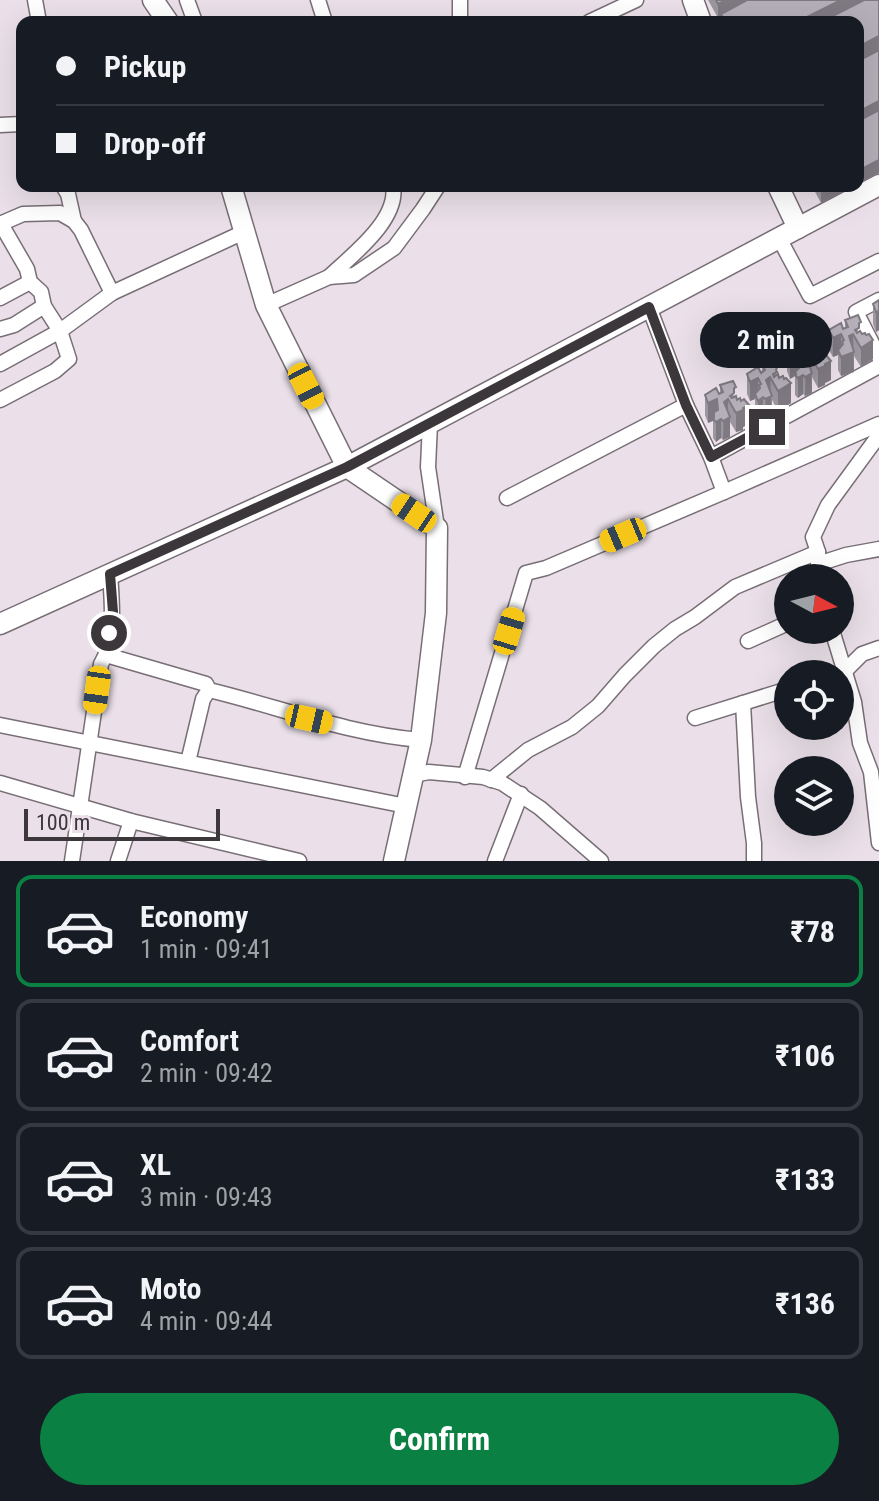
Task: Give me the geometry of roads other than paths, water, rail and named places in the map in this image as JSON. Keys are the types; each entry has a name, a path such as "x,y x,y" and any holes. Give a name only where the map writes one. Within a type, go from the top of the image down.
{"street":[{"path":"602,16 636,0"},
{"path":"0,624 347,467 879,185"},
{"path":"67,192 74,221"},
{"path":"233,192 266,305 347,467 437,528"},
{"path":"266,305 329,277 375,235 394,192"},
{"path":"329,277 354,275 394,248 434,192"},
{"path":"779,192 788,233 810,296 879,261"},
{"path":"0,400 55,371 69,359 60,331 44,306 41,292 30,282 27,269 1,224 23,214 60,213 74,221 112,293"},
{"path":"0,364 60,331 112,293 244,232"},
{"path":"0,254 14,247"},
{"path":"0,298 30,282"},
{"path":"879,300 856,312 879,357"},
{"path":"0,329 14,325 44,306"},
{"path":"649,307 686,405 724,492"},
{"path":"711,457 879,366"},
{"path":"507,498 686,405"},
{"path":"394,861 421,740 436,613 437,528 428,467 430,423"},
{"path":"465,777 526,573 546,568 879,424"},
{"path":"818,564 813,537 828,505 879,435"},
{"path":"821,564 846,555 879,549"},
{"path":"72,861 101,664 106,655 113,612 110,574"},
{"path":"491,780 528,750 572,727 598,706 625,675 675,629 735,587 774,577"},
{"path":"748,641 774,629"},
{"path":"854,661 862,654 879,648"},
{"path":"106,655 206,684 209,690 329,724 388,738 421,740"},
{"path":"188,762 203,699 209,690"},
{"path":"695,718 774,693"},
{"path":"854,702 860,743 876,790 879,843"},
{"path":"743,703 754,861"},
{"path":"0,725 406,806"},
{"path":"413,775 429,772 483,777 502,783 521,794 601,861"},
{"path":"0,783 81,808 299,861"},
{"path":"495,861 521,794"},
{"path":"118,861 131,821"}]}
